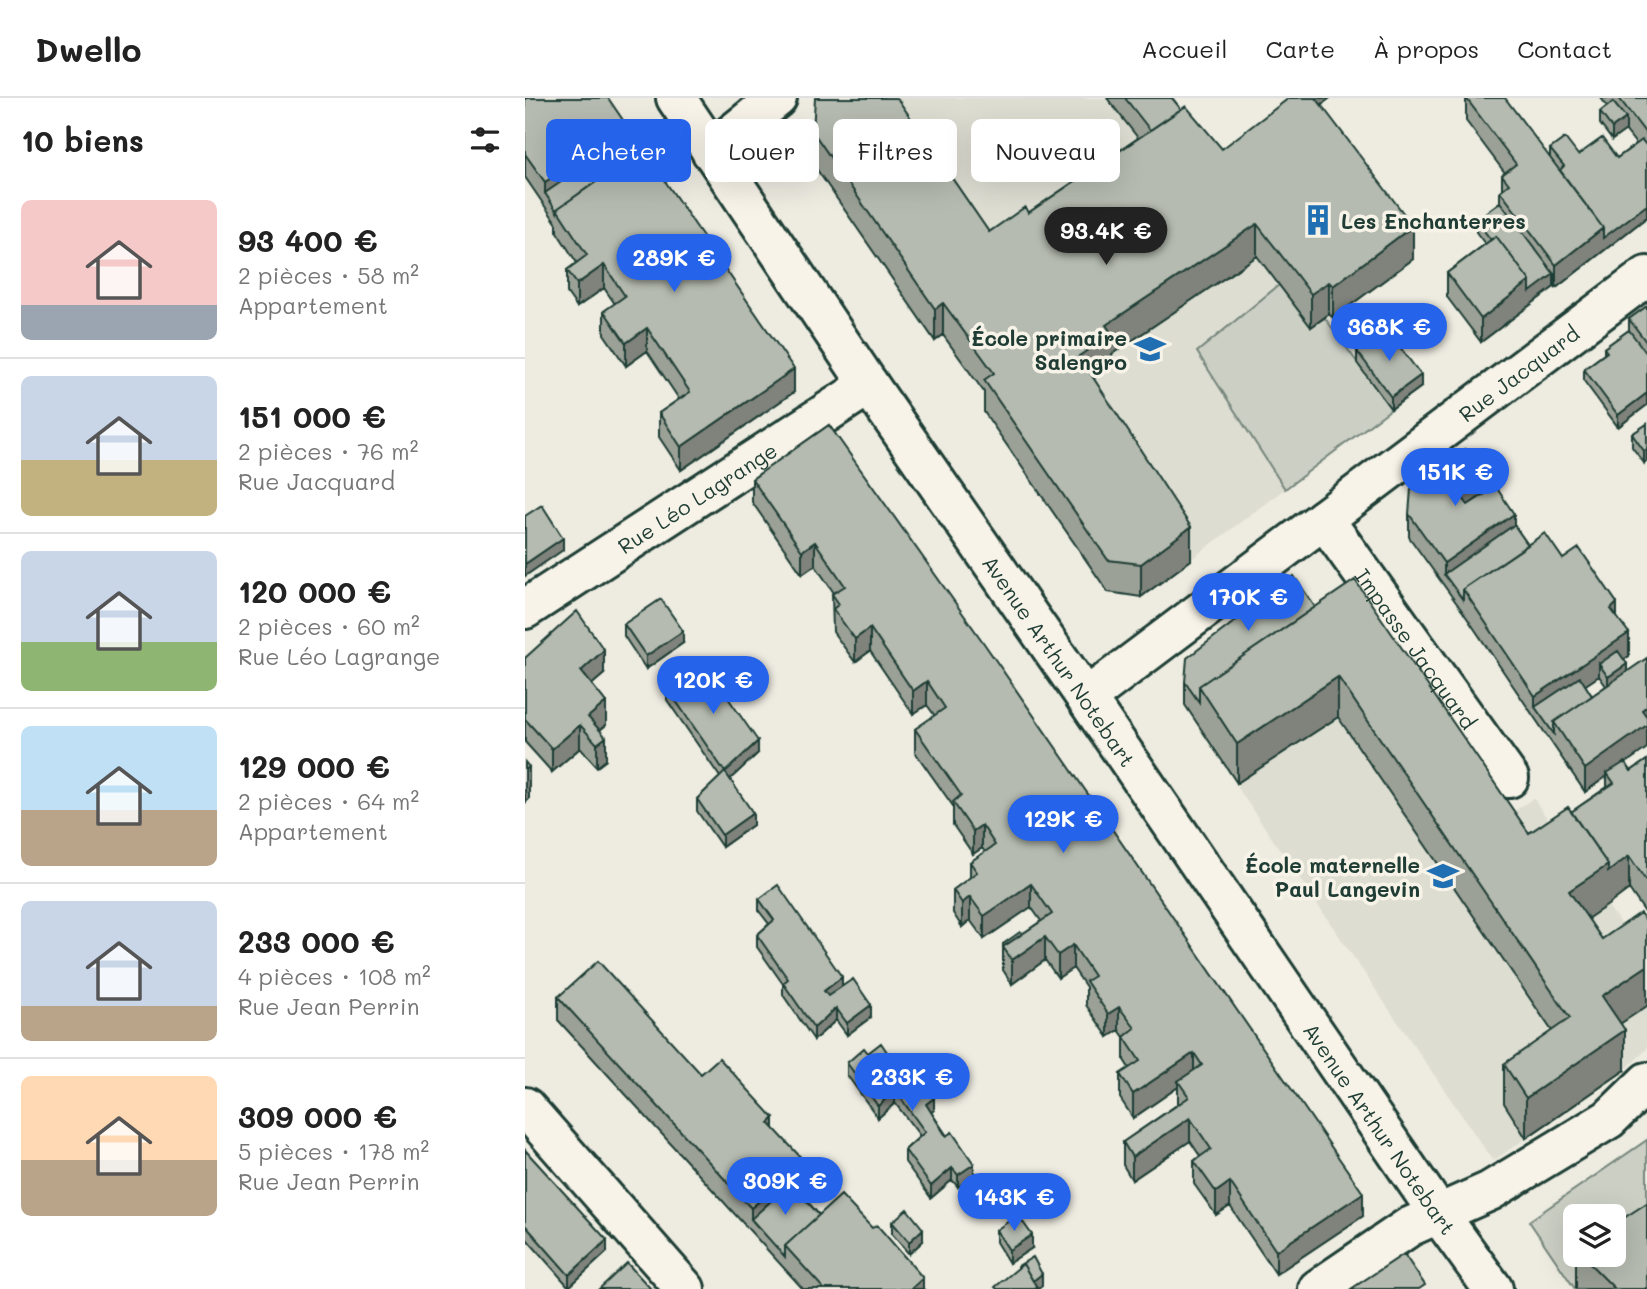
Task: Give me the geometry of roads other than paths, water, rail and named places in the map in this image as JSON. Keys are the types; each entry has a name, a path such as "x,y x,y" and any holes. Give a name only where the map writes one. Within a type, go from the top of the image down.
{"street":[{"name":"Avenue Arthur Notebart","path":"676,98 705,142"},
{"path":"751,119 777,98"},
{"name":"Avenue Arthur Notebart","path":"732,182 1438,1213 1493,1289"},
{"name":"Rue Jacquard","path":"1086,698 1647,276"},
{"name":"Rue Léo Lagrange","path":"525,609 869,384"},
{"name":"Impasse Jacquard","path":"1324,519 1509,778"},
{"path":"1318,1289 1386,1241 1438,1213 1490,1191 1609,1119 1647,1082"},
{"path":"525,1107 685,1289"}],"place":[{"name":"Les Enchanterres","path":"1318,220"},
{"name":"École primaire Salengro","path":"1150,349"},
{"name":"École maternelle Paul Langevin","path":"1443,876"}]}
